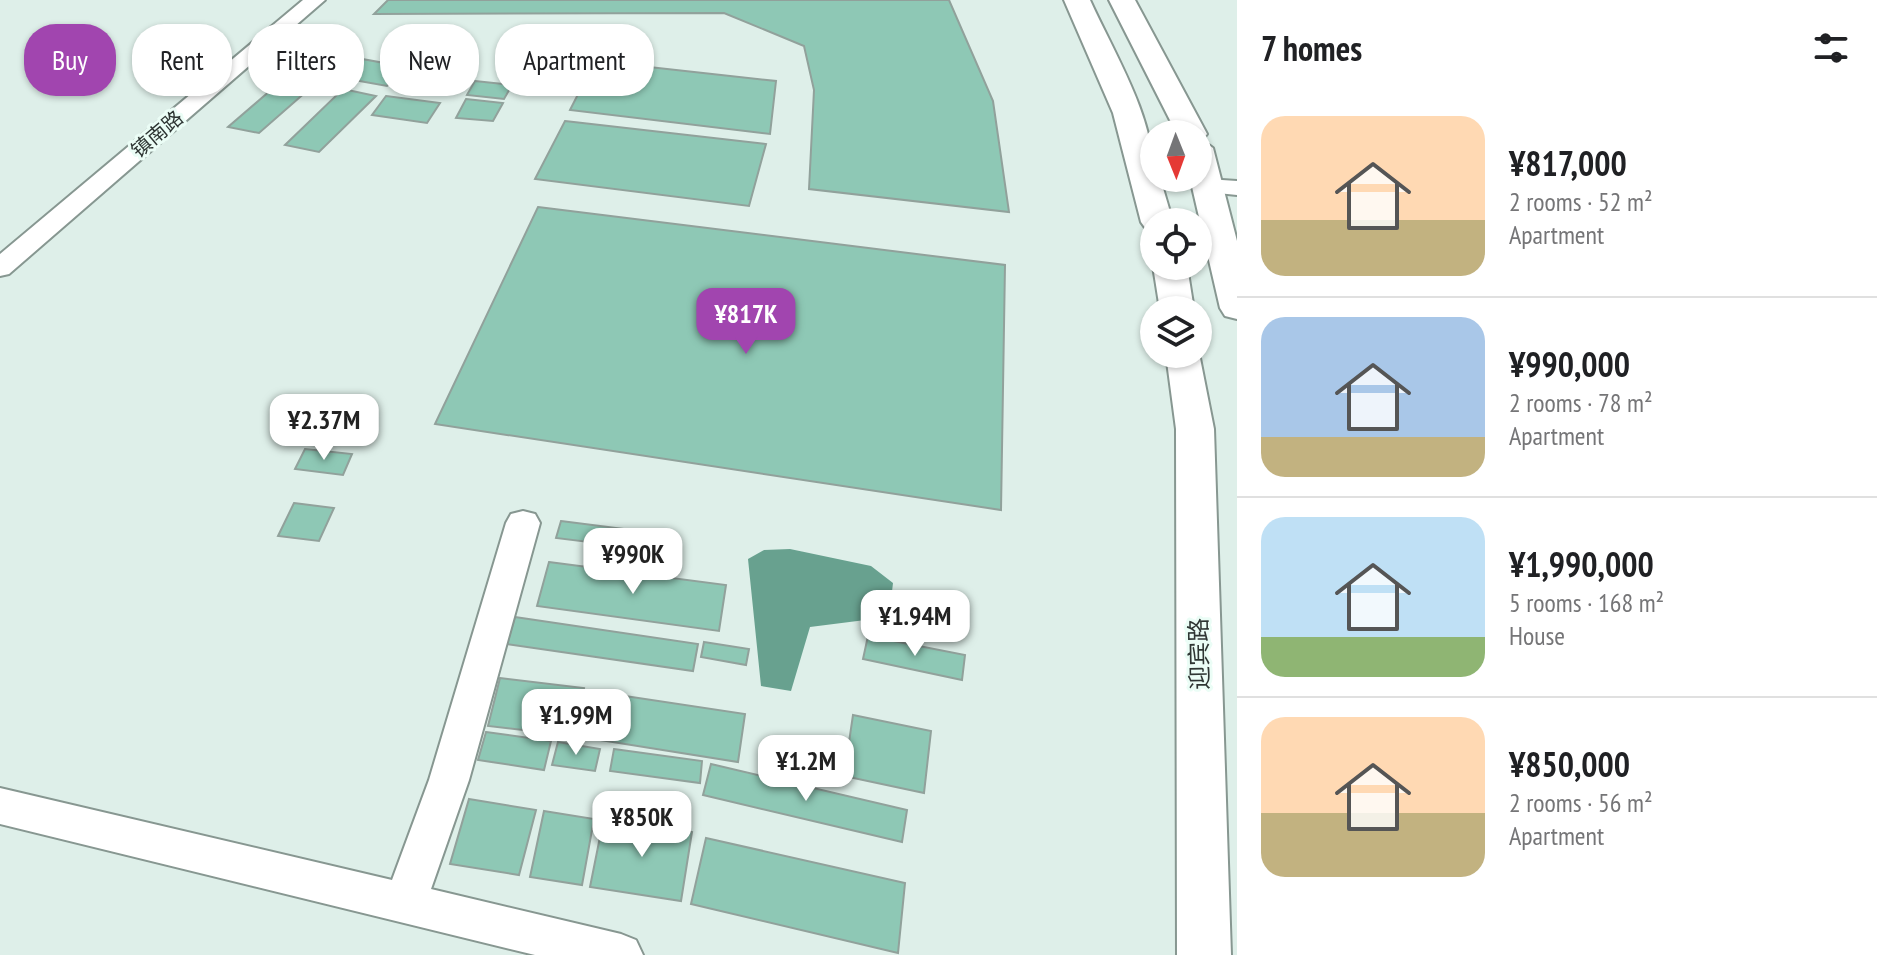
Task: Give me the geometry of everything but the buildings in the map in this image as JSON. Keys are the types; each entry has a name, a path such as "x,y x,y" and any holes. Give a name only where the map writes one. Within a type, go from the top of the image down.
{"main road":[{"path":"1077,0 1127,113 1153,208"},
{"path":"1122,0 1185,120"},
{"path":"1222,187 1237,308"},
{"name":"迎宾路","path":"1186,368 1195,429 1204,955"}],"street":[{"name":"镇南路","path":"0,268 315,0"},
{"path":"405,902 449,780 523,523"},
{"path":"0,806 621,955"}],"shaded area":[{"path":"790,549 871,566 893,583 889,617 810,627 791,691 761,686 748,559 764,550"}]}
